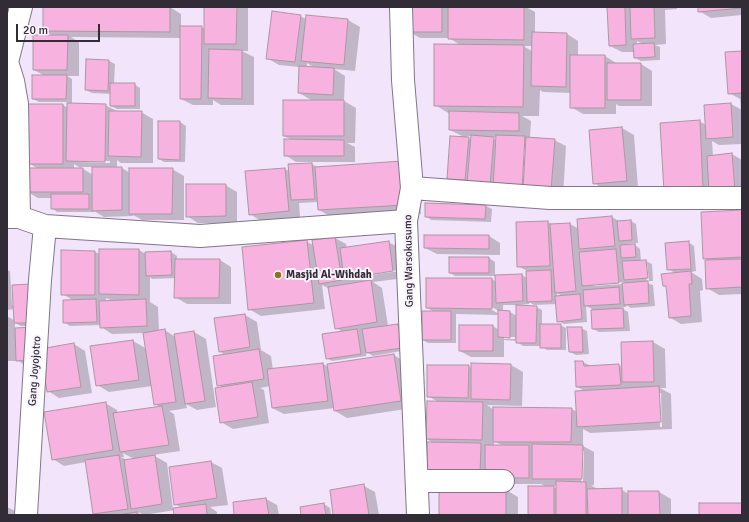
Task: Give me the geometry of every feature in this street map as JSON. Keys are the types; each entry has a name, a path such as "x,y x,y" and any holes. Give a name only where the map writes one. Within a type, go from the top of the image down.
{"street":[{"path":"21,7 7,62 13,81 17,104 13,217 45,226 200,236 406,222"},
{"name":"Gang Warsokusumo","path":"401,7 403,80 412,188 406,222 418,515"},
{"path":"412,188 550,198 742,198"},
{"name":"Gang Joyojotro","path":"26,515 45,226"},
{"path":"417,481 503,481"}],"building":[{"path":"43,7 170,7 170,32 43,31"},
{"path":"204,7 237,7 236,44 204,44"},
{"path":"408,7 442,7 442,32 407,32"},
{"path":"448,7 524,7 524,40 448,39"},
{"path":"607,7 625,7 626,45 609,46"},
{"path":"630,7 654,7 655,38 631,39"},
{"path":"698,7 742,7 742,8 698,12"},
{"path":"272,11 301,15 295,62 266,59"},
{"path":"306,15 348,19 344,65 301,61"},
{"path":"180,26 202,26 201,99 180,99"},
{"path":"532,32 567,33 566,87 531,86"},
{"path":"33,35 68,35 67,70 33,70"},
{"path":"654,43 655,57 634,58 633,44"},
{"path":"434,44 524,45 523,107 434,106"},
{"path":"209,49 242,50 242,99 208,98"},
{"path":"742,51 742,93 728,94 725,52"},
{"path":"570,55 605,55 605,108 570,108"},
{"path":"86,59 109,60 108,91 85,90"},
{"path":"607,63 641,63 641,100 607,100"},
{"path":"299,66 334,68 333,95 298,93"},
{"path":"32,75 67,75 66,99 32,99"},
{"path":"110,83 135,83 135,106 110,106"},
{"path":"741,98 742,98 742,133"},
{"path":"283,100 344,100 344,136 283,136"},
{"path":"67,103 106,104 105,162 66,161"},
{"path":"731,103 733,137 706,139 704,105"},
{"path":"28,104 63,104 63,164 28,164"},
{"path":"109,111 142,111 141,157 108,156"},
{"path":"449,111 519,113 519,131 449,130"},
{"path":"700,120 703,189 664,192 660,123"},
{"path":"158,121 180,121 180,160 158,159"},
{"path":"622,127 627,181 593,184 589,130"},
{"path":"471,135 494,137 490,186 467,184"},
{"path":"496,135 525,136 522,190 493,188"},
{"path":"450,136 469,137 465,180 447,179"},
{"path":"526,137 555,139 551,191 523,189"},
{"path":"284,139 344,140 344,156 284,156"},
{"path":"732,153 735,191 709,193 707,156"},
{"path":"402,161 405,205 318,210 315,167"},
{"path":"312,163 315,199 291,200 288,164"},
{"path":"92,167 122,167 122,210 92,211"},
{"path":"26,168 83,168 83,192 26,192"},
{"path":"129,168 173,168 172,214 129,214"},
{"path":"285,168 289,211 249,215 245,171"},
{"path":"186,184 226,184 226,216 186,217"},
{"path":"51,194 89,194 89,209 51,209"},
{"path":"425,203 486,205 485,219 425,217"},
{"path":"742,210 742,257 703,259 701,212"},
{"path":"612,216 615,246 579,249 577,219"},
{"path":"631,220 632,240 619,241 617,221"},
{"path":"548,221 550,266 517,267 516,222"},
{"path":"570,223 576,291 555,293 550,224"},
{"path":"424,235 489,235 489,249 424,248"},
{"path":"335,237 342,280 319,284 312,240"},
{"name":"Masjid Al-Wihdah","path":"307,240 314,303 248,310 242,247"},
{"path":"389,241 393,271 344,279 340,248"},
{"path":"689,241 691,269 667,270 665,243"},
{"path":"635,244 636,257 621,258 620,245"},
{"path":"99,249 139,249 139,295 99,294"},
{"path":"616,249 619,283 582,286 579,252"},
{"path":"61,250 95,251 95,295 61,295"},
{"path":"171,251 172,275 146,276 145,252"},
{"path":"449,257 489,257 489,273 449,273"},
{"path":"175,259 220,259 219,298 174,298"},
{"path":"742,259 742,287 706,289 705,260"},
{"path":"646,260 648,278 624,280 622,261"},
{"path":"551,270 552,301 527,302 526,271"},
{"path":"691,271 692,284 689,284 691,316 669,318 666,286 663,286 661,274"},
{"path":"522,274 523,301 496,303 495,275"},
{"path":"426,278 492,278 492,309 426,308"},
{"path":"371,280 377,322 335,329 328,287"},
{"path":"648,281 649,303 624,305 622,283"},
{"path":"31,284 33,323 14,323 12,285"},
{"path":"619,287 620,304 584,306 583,290"},
{"path":"580,294 582,319 557,322 555,296"},
{"path":"96,299 97,322 63,323 63,300"},
{"path":"146,299 147,326 100,328 99,301"},
{"path":"516,305 537,306 536,343 516,343"},
{"path":"623,308 624,328 592,329 591,310"},
{"path":"498,310 510,311 510,338 498,337"},
{"path":"422,311 451,311 451,340 422,340"},
{"path":"245,314 250,347 219,352 214,318"},
{"path":"398,324 402,348 366,353 362,329"},
{"path":"540,324 561,324 561,348 540,348"},
{"path":"459,325 493,325 493,351 459,351"},
{"path":"33,327 34,360 16,361 15,328"},
{"path":"567,327 582,327 583,352 569,352"},
{"path":"165,329 176,402 154,405 143,333"},
{"path":"357,329 361,354 326,359 322,334"},
{"path":"194,331 205,401 185,404 174,334"},
{"path":"133,340 139,380 96,386 90,346"},
{"path":"653,341 654,382 622,382 621,342"},
{"path":"74,343 81,387 47,392 40,349"},
{"path":"259,349 264,379 217,386 213,356"},
{"path":"394,354 401,401 334,411 327,364"},
{"path":"575,361 583,361 584,366 619,364 621,385 576,387"},
{"path":"323,363 328,401 272,408 267,369"},
{"path":"471,363 511,364 510,400 471,399"},
{"path":"427,365 469,365 468,398 427,397"},
{"path":"252,382 258,417 220,423 215,388"},
{"path":"659,386 661,422 577,427 575,391"},
{"path":"427,401 483,402 482,440 426,439"},
{"path":"106,402 113,450 52,460 44,412"},
{"path":"162,406 169,445 120,452 113,413"},
{"path":"493,407 572,408 571,442 493,442"},
{"path":"427,442 481,443 480,477 427,476"},
{"path":"532,444 583,445 582,479 532,479"},
{"path":"485,445 529,445 529,478 485,478"},
{"path":"119,455 128,509 93,514 85,460"},
{"path":"155,455 162,504 131,509 124,460"},
{"path":"211,461 217,498 174,505 169,467"},
{"path":"556,481 586,482 586,515 556,515"},
{"path":"364,484 369,515 333,515 330,490"},
{"path":"528,486 554,486 554,515 528,515"},
{"path":"622,488 622,515 588,515 587,489"},
{"path":"439,489 506,489 506,515 439,515"},
{"path":"628,491 659,491 660,515 628,515"},
{"path":"266,498 269,515 234,515 233,502"},
{"path":"324,503 326,515 301,515 300,507"},
{"path":"699,503 742,503 742,515 699,515"},
{"path":"206,504 207,515 174,515 173,508"},
{"path":"137,512 137,515 117,515"}],"place":[{"name":"Masjid Al-Wihdah","path":"278,275"}]}
